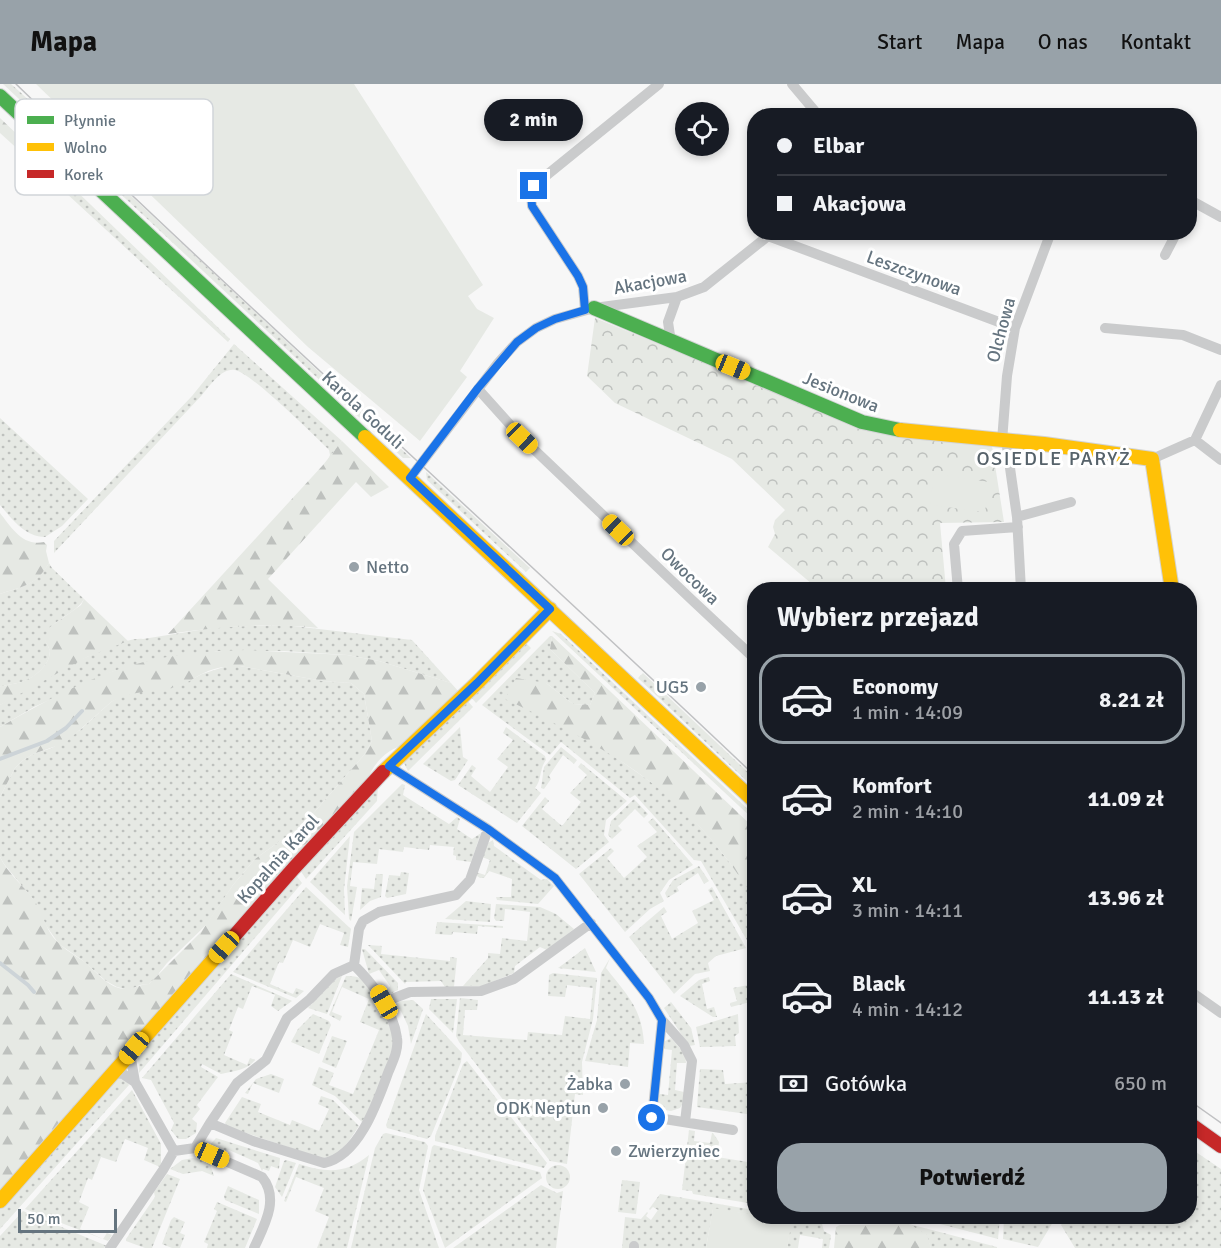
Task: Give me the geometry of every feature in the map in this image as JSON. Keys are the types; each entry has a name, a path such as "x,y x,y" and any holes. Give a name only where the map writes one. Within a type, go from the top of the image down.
{"street":[{"path":"590,309 581,282 532,206 532,190 537,183 659,84"},
{"path":"792,84 812,108"},
{"name":"Karola Goduli","path":"0,96 15,110"},
{"name":"Karola Goduli","path":"106,195 747,794"},
{"path":"1197,206 1221,217"},
{"name":"Akacjowa","path":"410,478 478,388 517,342 536,328 555,319 590,309 677,297 704,287 763,240"},
{"name":"Leszczynowa","path":"786,240 1015,328"},
{"name":"Olchowa","path":"1004,440 1007,376 1015,328 1048,240"},
{"path":"1165,255 1173,240"},
{"path":"671,342 668,322 677,297"},
{"name":"Jesionowa","path":"590,309 862,422 894,431 1004,440 1152,459"},
{"path":"1105,328 1183,336 1221,350"},
{"path":"1171,582 1152,459 1195,440 1221,385"},
{"name":"Owocowa","path":"478,388 522,438 747,651"},
{"path":"1004,440 1017,522 1021,582"},
{"path":"1195,440 1221,460"},
{"path":"957,582 954,543 962,531 1017,522 1071,502"},
{"name":"Kopalnia Karol","path":"0,1202 289,873 389,766 477,683 550,609"},
{"path":"389,766 488,829 555,878 649,998 662,1020 684,1045 692,1061 685,1122"},
{"path":"354,964 359,929 363,921 379,912 456,895 470,880 488,829"},
{"path":"384,1002 410,992 481,991 514,979 591,922"},
{"path":"210,1123 253,1141 324,1163 333,1161 342,1155 366,1125 377,1103 398,1045 384,1002 374,985 354,964"},
{"path":"195,1148 237,1083 266,1060 287,1018 310,999 334,974 354,964"},
{"path":"1197,996 1221,1013"},
{"path":"662,1020 652,1118 733,1130"},
{"path":"134,1048 131,1059 135,1082 174,1151"},
{"path":"113,1073 123,1074 135,1082"},
{"path":"1197,1129 1221,1146"},
{"path":"174,1151 195,1148 262,1177 266,1182 271,1205 254,1248"},
{"path":"110,1248 174,1151"}],"green space":[{"path":"3,84 11,84 27,99 19,99"},
{"path":"36,84 354,84 483,285 468,296 477,309 494,318 460,371 467,377 420,441 308,347 151,195 213,195 213,99 52,99"},
{"path":"0,118 15,132 15,147 0,133"},
{"path":"68,195 81,195 230,339 228,342"},
{"path":"122,195 130,195 411,458 403,458"},
{"path":"595,318 873,431 992,446 1004,522 940,523 945,582 810,582 768,547 775,534 773,527 775,520 785,510 732,459 615,403 587,376"},
{"path":"234,344 342,441 328,460 329,450 282,406 243,373 230,370 216,378 54,553 54,541 192,396"},
{"path":"0,418 88,499 62,526 45,537 25,531 0,505"},
{"path":"342,441 389,487 371,497 356,482 268,579 318,628 243,626 168,634 323,465"},
{"path":"426,472 530,568 526,572 427,480"},
{"path":"934,474 989,482 985,512 930,505"},
{"path":"0,513 18,535 30,542 44,542 47,545 49,563 34,581 0,594"},
{"path":"49,563 84,599 80,605 50,629 46,643 50,654 41,670 25,681 0,687 0,594 33,581"},
{"path":"84,599 128,641 87,657 0,705 0,687 24,681 35,675 45,665 50,654 45,637 50,627 81,605"},
{"path":"285,625 412,640 451,683 379,661 347,655 284,651 219,651 114,671 34,707 0,727 0,705 72,664 114,645 131,640 218,627"},
{"path":"552,631 561,634 747,808 747,813"},
{"path":"552,636 550,649 595,693 590,705 573,704 546,683 577,734 611,754 658,787 683,808 712,840 747,885 747,940 701,861 694,860 635,795 630,798 561,742 550,755 482,705"},
{"path":"552,636 747,821 747,888 700,827 650,782 596,746 505,699 516,678 546,683 573,704 590,705 595,693 550,649"},
{"path":"525,642 531,648 476,703 470,696"},
{"path":"245,650 347,655 379,661 451,683 459,692 406,744 381,758 367,782 0,1197 0,857 7,869 34,900 50,933 63,947 113,986 127,989 149,984 201,932 233,885 255,859 304,824 364,755 372,741 364,694 351,683 323,681 240,666 213,669 179,686 135,693 111,702 65,743 33,754 22,761 15,768 0,797 0,727 74,688 113,671 187,654"},
{"path":"227,666 240,666 323,681 351,683 364,694 372,741 364,755 304,824 255,859 233,885 207,924 149,984 129,990 117,987 59,944 32,898 4,864 0,857 0,797 15,768 22,761 33,754 52,748 80,730 119,697 181,685 202,674"},
{"path":"643,673 747,771 747,781 638,678"},
{"path":"466,699 473,707 408,771 403,761"},
{"path":"460,727 463,757 468,760 455,780 451,781 423,764"},
{"path":"506,727 545,756 546,760 535,788 541,793 517,823 458,785 472,765 476,768 471,776 490,792 508,767 497,759 513,740 503,733"},
{"path":"561,747 577,760 574,764 563,755 549,776 551,779 544,789 541,788 544,767"},
{"path":"581,763 627,801 606,820 604,835 609,842 576,869 522,826 545,797 549,801 542,809 562,826 581,802 570,793 587,775 578,767"},
{"path":"402,784 405,785 403,795 449,824 457,817 460,819 457,829 472,839 481,833 471,862 456,860 456,856 453,855 454,847 430,845 429,850 404,847 403,852 379,849 377,864 353,862 350,886 357,887 351,921 347,886 354,832"},
{"path":"378,786 377,801 306,879 300,870"},
{"path":"634,799 648,814 644,818 635,809 618,826 622,830 612,839 608,835 611,821"},
{"path":"653,818 693,865 669,880 660,893 664,901 650,909 625,932 579,874 611,848 614,851 607,858 624,878 647,857 637,846 657,832 648,822"},
{"path":"350,836 344,889 345,915 310,882"},
{"path":"493,840 494,846 541,880 547,879 554,886 538,904 497,900 496,897 511,897 512,879 489,871 484,878 477,876 476,872 485,875 490,860 482,857 488,843"},
{"path":"699,866 709,881 704,884 698,873 677,887 679,891 667,898 665,893 673,880"},
{"path":"401,872 409,873 406,894 387,898 385,896 389,875 400,876"},
{"path":"295,874 302,883 139,1073 138,1054"},
{"path":"376,874 383,874 381,897 370,901 360,910 362,888 374,889"},
{"path":"306,887 351,929 348,947 340,945 344,933 320,924 310,947 293,940 283,963 279,962 270,984 293,994 296,988 304,991 296,998 233,972"},
{"path":"712,887 746,948 716,956 708,963 710,971 695,974 674,994 629,937 664,907 667,912 661,916 672,939 698,923 692,911 714,900 708,890"},
{"path":"466,901 491,904 490,922 445,919"},
{"path":"496,904 540,907 556,914 574,929 547,950 540,947 515,966 514,973 482,986 463,986 488,958 488,953 500,954 502,938 527,941 530,912 505,909 504,921 496,921 494,918"},
{"path":"437,922 503,926 503,928 478,926 477,934 453,932 452,935 435,934"},
{"path":"368,945 382,946 381,954 450,961 450,957 457,958 454,987 445,987 441,981 406,982 405,984"},
{"path":"585,948 596,972 558,968"},
{"path":"362,949 365,949 398,983 398,990 390,994 385,993 390,986 379,970 369,974"},
{"path":"610,958 606,968 627,994 637,1011 643,1032 644,1044 630,1043 628,1067 585,1061 597,1020 601,973"},
{"path":"553,973 597,978 593,1019 582,1062 583,1095 575,1094 567,1164 550,1161 456,1036 460,998 478,1000 477,1010 465,1010 463,1035 527,1040 528,1032 562,1035 565,1016 590,1019 593,988 567,985 565,997 548,996 549,975"},
{"path":"231,974 292,1001 278,1011 271,1006 275,995 252,986 243,1009 238,1007 229,1030 233,1032 224,1055 247,1065 250,1058 255,1060 244,1068 221,1074 202,1064 201,1067 218,1077 197,1105 200,1109 192,1119 197,1123 196,1133 186,1139 178,1139 171,1130 174,1123 151,1080 142,1078"},
{"path":"342,976 327,1014 308,1008 337,978"},
{"path":"346,976 359,978 367,985 386,1017 393,1038 382,1081 362,1122 335,1096 312,1085 319,1067 334,1073 329,1085 353,1094 379,1030 360,1022 369,999 342,987 332,1012 342,1016 340,1021 329,1015"},
{"path":"709,977 710,981 702,984 707,1009 714,1007 717,1017 713,1017 680,996 699,980"},
{"path":"747,985 747,1003 731,1007 730,1003 737,1001 733,988"},
{"path":"431,999 457,999 453,1033 429,1009"},
{"path":"413,1000 423,1009 411,1044 408,1026 400,1009 391,1009 401,1001"},
{"path":"671,1002 691,1028 695,1045 689,1046 664,1008"},
{"path":"313,1014 329,1021 331,1025 319,1054 291,1042 298,1029"},
{"path":"426,1014 462,1053 461,1062 431,1136 427,1139 387,1128 386,1125"},
{"path":"738,1014 739,1033 735,1036 736,1046 700,1047 696,1027"},
{"path":"332,1036 347,1041 336,1068 322,1062"},
{"path":"671,1038 685,1054 686,1063 677,1063 675,1090 684,1092 683,1103 680,1108 671,1111 659,1109 657,1099 660,1094 668,1095 672,1050 664,1049 663,1042"},
{"path":"467,1061 547,1163 544,1168 435,1141 463,1064"},
{"path":"700,1069 723,1070 725,1084 747,1082 747,1114 697,1107"},
{"path":"271,1074 284,1079 279,1093 253,1083 248,1094 245,1093 256,1079"},
{"path":"116,1078 126,1079 129,1085 0,1229 0,1207"},
{"path":"132,1090 161,1144 161,1164 160,1167 144,1160 148,1148 125,1139 116,1162 101,1157 92,1180 88,1178 79,1202 89,1207 80,1229 103,1239 107,1233 112,1235 108,1241 25,1209"},
{"path":"321,1096 333,1100 359,1126 339,1152 328,1157 321,1158 228,1127 225,1123 242,1097 261,1104 258,1112 290,1125 292,1120 319,1131 329,1109 318,1104"},
{"path":"689,1130 695,1131 694,1141 710,1143 713,1133 719,1142 717,1157 747,1162 747,1203 682,1190"},
{"path":"383,1134 425,1142 428,1146 419,1190 439,1248 351,1248 375,1148"},
{"path":"216,1138 280,1158 279,1169 271,1166 269,1171 263,1169 262,1171 258,1163 229,1150 220,1154 210,1151 208,1147"},
{"path":"434,1145 540,1172 542,1178 445,1248 423,1190"},
{"path":"1197,1153 1221,1169 1221,1248 1075,1248 1061,1225 1197,1224"},
{"path":"369,1155 347,1248 317,1248 329,1217 315,1211 324,1188 296,1177 286,1202 284,1201 299,1164 327,1170 344,1169"},
{"path":"193,1158 209,1161 214,1176 202,1171 183,1174 170,1169 182,1160"},
{"path":"286,1160 296,1163 282,1197 275,1187"},
{"path":"558,1165 567,1168 570,1177 567,1186 558,1189 549,1186 546,1177 549,1168"},
{"path":"167,1174 180,1179 152,1248 145,1248 126,1241 155,1197 154,1192"},
{"path":"622,1180 640,1182 636,1214 618,1212"},
{"path":"541,1185 557,1193 563,1191 556,1248 453,1248"},
{"path":"228,1186 259,1200 259,1214 225,1200 224,1196"},
{"path":"660,1194 747,1209 747,1214 713,1209 706,1248 622,1248 625,1217 641,1219 647,1212 646,1216 651,1220 658,1210 653,1207 649,1209"},
{"path":"217,1202 257,1219 245,1248 207,1248 208,1244 204,1242 217,1211 214,1209"},
{"path":"713,1208 747,1214 747,1224 791,1224 787,1248 706,1248"},
{"path":"23,1211 107,1246 104,1248 0,1248 0,1236"},
{"path":"174,1217 185,1222 180,1233 185,1235 180,1248 162,1244"},
{"path":"791,1224 822,1224 824,1231 831,1235 829,1248 822,1248 823,1239 800,1235 798,1248 787,1248"},
{"path":"909,1224 997,1248 931,1248 926,1235"},
{"path":"909,1224 927,1235 931,1248 834,1248 836,1227 840,1225"},
{"path":"940,1224 999,1224 998,1239"},
{"path":"1004,1224 1052,1224 1038,1247 1003,1239"}],"waterway":[{"path":"0,759 47,741 66,728 82,711"},
{"path":"0,963 34,992"}],"tram line":[{"path":"16,84 32,99"},
{"path":"132,195 747,768"},
{"path":"1197,1106 1221,1123"}],"traffic: fast":[{"path":"0,96 15,110"},
{"path":"106,195 365,437"},
{"path":"594,308 862,422 900,430"}],"traffic: slow":[{"path":"900,430 1044,444 1152,459 1171,582"},
{"path":"365,437 747,794"},
{"path":"383,772 477,683 550,609"},
{"path":"0,1201 228,943"}],"traffic: jam":[{"path":"228,943 383,772"},
{"path":"1197,1129 1221,1146"}],"place":[{"name":"Netto","path":"354,567"},
{"name":"UG5","path":"701,687"},
{"name":"Żabka","path":"625,1084"},
{"name":"ODK Neptun","path":"603,1108"},
{"name":"Zwierzyniec","path":"616,1151"}],"district":[{"name":"OSIEDLE PARYŻ","path":"1054,458"}],"route":[{"path":"534,186 531,194 532,206 578,276 583,287 585,310 555,319 536,328 517,342 478,388 410,478 550,609 477,683 389,766 488,829 555,878 649,998 662,1020 652,1118"}]}
